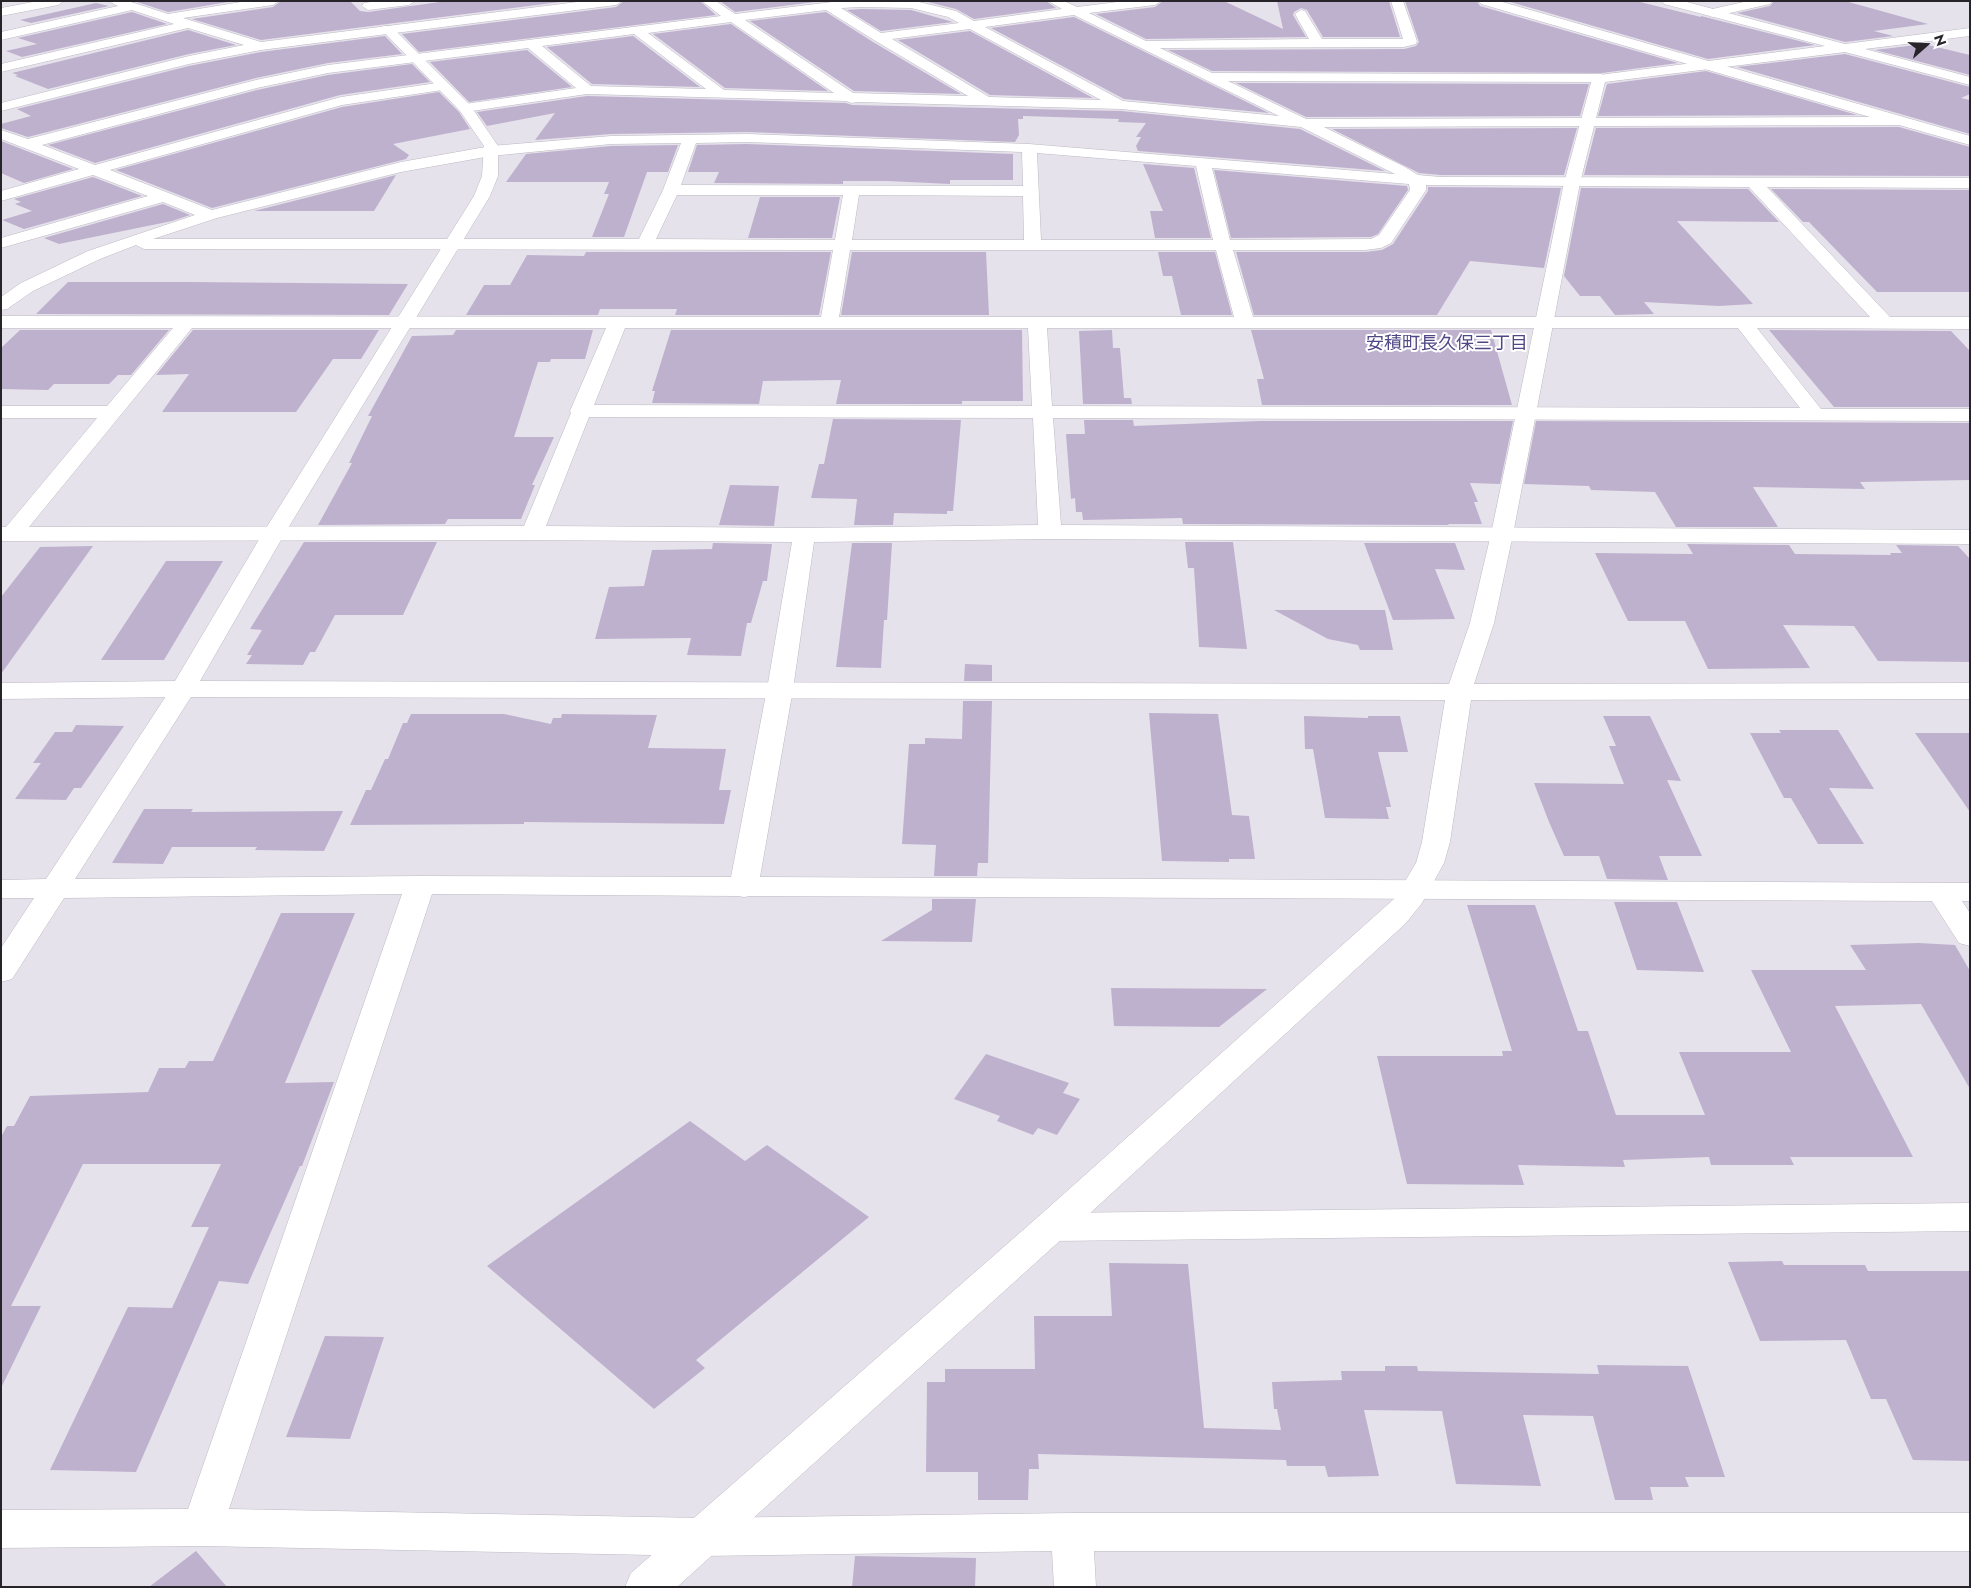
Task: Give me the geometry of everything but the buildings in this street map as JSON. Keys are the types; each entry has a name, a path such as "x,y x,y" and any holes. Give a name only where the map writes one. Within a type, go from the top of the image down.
{"street":[{"path":"1,12 58,1"},
{"path":"114,1 261,46"},
{"path":"166,18 273,1"},
{"path":"365,4 409,1"},
{"path":"1,107 189,60 261,46 616,1"},
{"path":"708,1 852,99"},
{"path":"122,244 1365,245 1379,243 1385,239 1418,190 1419,186 1416,181 1400,170 1054,1"},
{"path":"879,38 1155,1"},
{"path":"1141,44 1400,44 1410,42 1411,40 1398,1"},
{"path":"1485,1 1970,141"},
{"path":"1668,1 1970,81"},
{"path":"1712,13 1766,1"},
{"path":"27,144 274,80 328,69 861,3 911,4 942,10 975,25 1120,105"},
{"path":"1,972 183,689 274,532 487,187 492,167 491,151 487,138 465,108 365,4"},
{"path":"828,6 988,103"},
{"path":"1,36 131,7"},
{"path":"1301,14 1318,43"},
{"path":"1578,29 1605,22"},
{"path":"1,68 189,24"},
{"path":"636,30 721,94"},
{"path":"1211,78 1271,76 1601,78 1970,32"},
{"path":"532,44 587,90"},
{"path":"646,1587 1051,1227 1395,916 1407,903 1430,863 1436,842 1459,692 1482,622 1502,534 1572,183 1598,82 1601,78"},
{"path":"1,196 341,101 444,86"},
{"path":"465,108 587,90 988,103 1120,105 1303,123 1588,124 1898,121"},
{"path":"1,134 211,215"},
{"path":"645,245 671,190 690,138"},
{"path":"1,305 27,288 94,255 211,215 360,176 491,151 611,140 690,138 1029,148 1416,181 1966,186"},
{"path":"1029,148 1029,191 1033,245"},
{"path":"1203,162 1223,245 1245,322"},
{"path":"1754,183 1886,324"},
{"path":"671,190 1029,191"},
{"path":"828,322 852,191"},
{"path":"1,243 164,197"},
{"path":"1,283 27,288"},
{"path":"1,322 1970,323"},
{"path":"7,534 187,322"},
{"path":"532,533 618,322"},
{"path":"1037,322 1041,414 1050,532"},
{"path":"1743,323 1815,414"},
{"path":"1,412 112,412"},
{"path":"580,412 1970,415"},
{"path":"7,534 274,532 804,535 1050,532 1970,537"},
{"path":"744,888 780,689 804,535"},
{"path":"1,691 183,689 1459,692 1970,691"},
{"path":"202,1526 420,885"},
{"path":"1,889 420,885 744,888 1416,888 1956,892 1970,936"},
{"path":"1051,1227 1970,1217"},
{"path":"1,1529 202,1526 702,1537 1072,1532 1970,1532"},
{"path":"1072,1532 1075,1587"}],"district":[{"name":"安積町長久保三丁目","path":"1447,345"}]}
